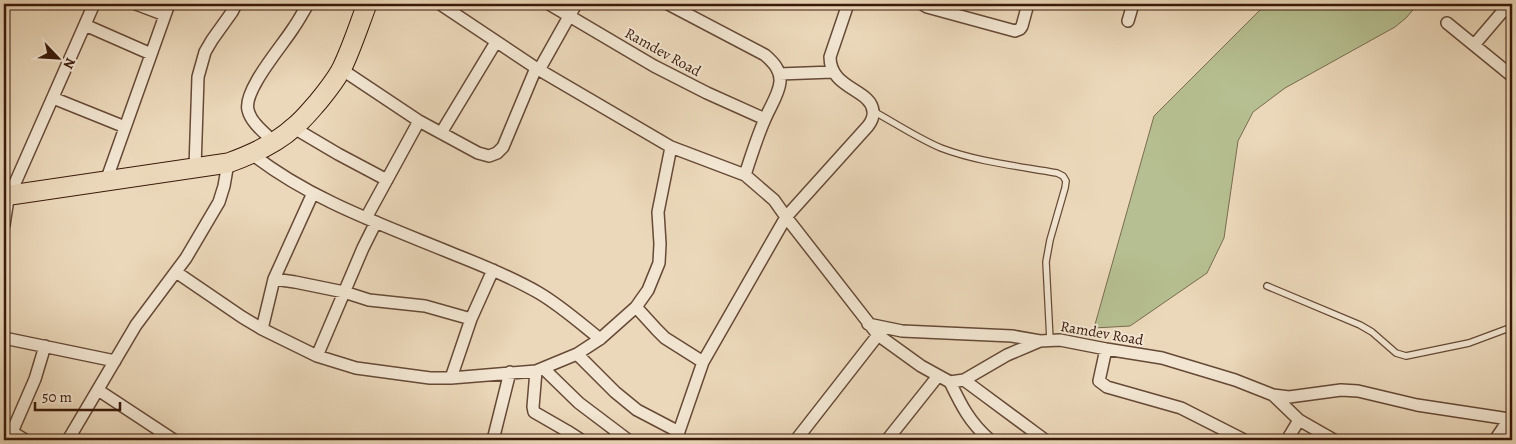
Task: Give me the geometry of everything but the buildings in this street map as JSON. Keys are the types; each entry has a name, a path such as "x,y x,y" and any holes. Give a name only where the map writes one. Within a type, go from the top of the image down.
{"main road":[{"path":"264,145 304,103 327,73 339,52 357,4"},
{"path":"7,195 228,163 264,145 294,128 330,88 341,69 367,4"}],"street":[{"path":"4,225 7,195 53,98 94,4"},
{"path":"136,4 165,15"},
{"path":"106,180 169,4"},
{"path":"195,168 198,77 205,52 236,4"},
{"path":"308,4 295,27 254,84 249,96 247,108 264,145 272,170 314,193 371,220 493,270 539,293 565,310 600,339"},
{"path":"440,4 537,69 671,147 745,175 774,200 878,335 938,376 950,382 964,410 977,429 990,440"},
{"name":"Ramdev Road","path":"550,4 654,66 707,93 765,119"},
{"path":"341,69 419,121 478,153 489,156 497,153 504,147 537,69 576,4"},
{"path":"668,4 765,55 775,64 780,82 745,175"},
{"path":"577,354 615,392 637,410 678,436 703,362 786,217 868,126 873,118 874,111 871,104 838,78 830,65 830,57 848,4"},
{"path":"922,4 927,7 1016,31 1022,26 1028,4"},
{"path":"1128,21 1133,4"},
{"path":"1474,45 1509,4"},
{"path":"1447,23 1512,76"},
{"path":"85,25 151,54"},
{"path":"441,133 496,42"},
{"path":"779,74 833,72"},
{"path":"53,98 125,127"},
{"path":"318,356 387,180 419,121"},
{"path":"294,128 387,180"},
{"path":"176,272 262,329 318,356 356,368 430,378 451,378 540,370 577,354 600,339 636,307 648,290 659,263 658,212 671,147"},
{"path":"74,438 98,390 136,325 176,272 219,202 228,163"},
{"path":"262,329 274,279 314,193"},
{"path":"451,378 471,319 493,270"},
{"path":"274,279 344,292 369,300 425,306 471,319"},
{"path":"636,307 665,338 703,362"},
{"path":"868,324 902,331 1012,336 1045,340"},
{"path":"796,440 878,335"},
{"path":"4,338 115,361"},
{"name":"Ramdev Road","path":"950,382 964,380 1007,355 1045,340 1060,340 1162,358 1235,380 1273,395 1288,397 1341,390 1358,391 1417,406 1511,416"},
{"path":"25,440 8,429 35,379 45,346"},
{"path":"1106,349 1100,376 1102,385 1182,408 1244,440"},
{"path":"540,370 533,407 534,412 581,440"},
{"path":"540,370 579,403 628,440"},
{"path":"492,440 510,372"},
{"path":"887,440 938,376"},
{"path":"964,380 1044,440"},
{"path":"98,390 174,440"},
{"path":"1273,395 1299,420 1334,440"},
{"path":"1495,440 1511,416"},
{"path":"1287,440 1299,420"}],"lane":[{"path":"874,111 940,147 957,153 1063,176 1066,181 1065,188 1050,240 1046,262 1045,340"},
{"path":"1267,286 1360,325 1401,355 1412,355 1469,343 1512,327"}],"green space":[{"path":"1266,4 1418,4 1395,27 1285,88 1253,112 1238,141 1224,238 1207,273 1130,326 1094,328 1154,116"}]}
